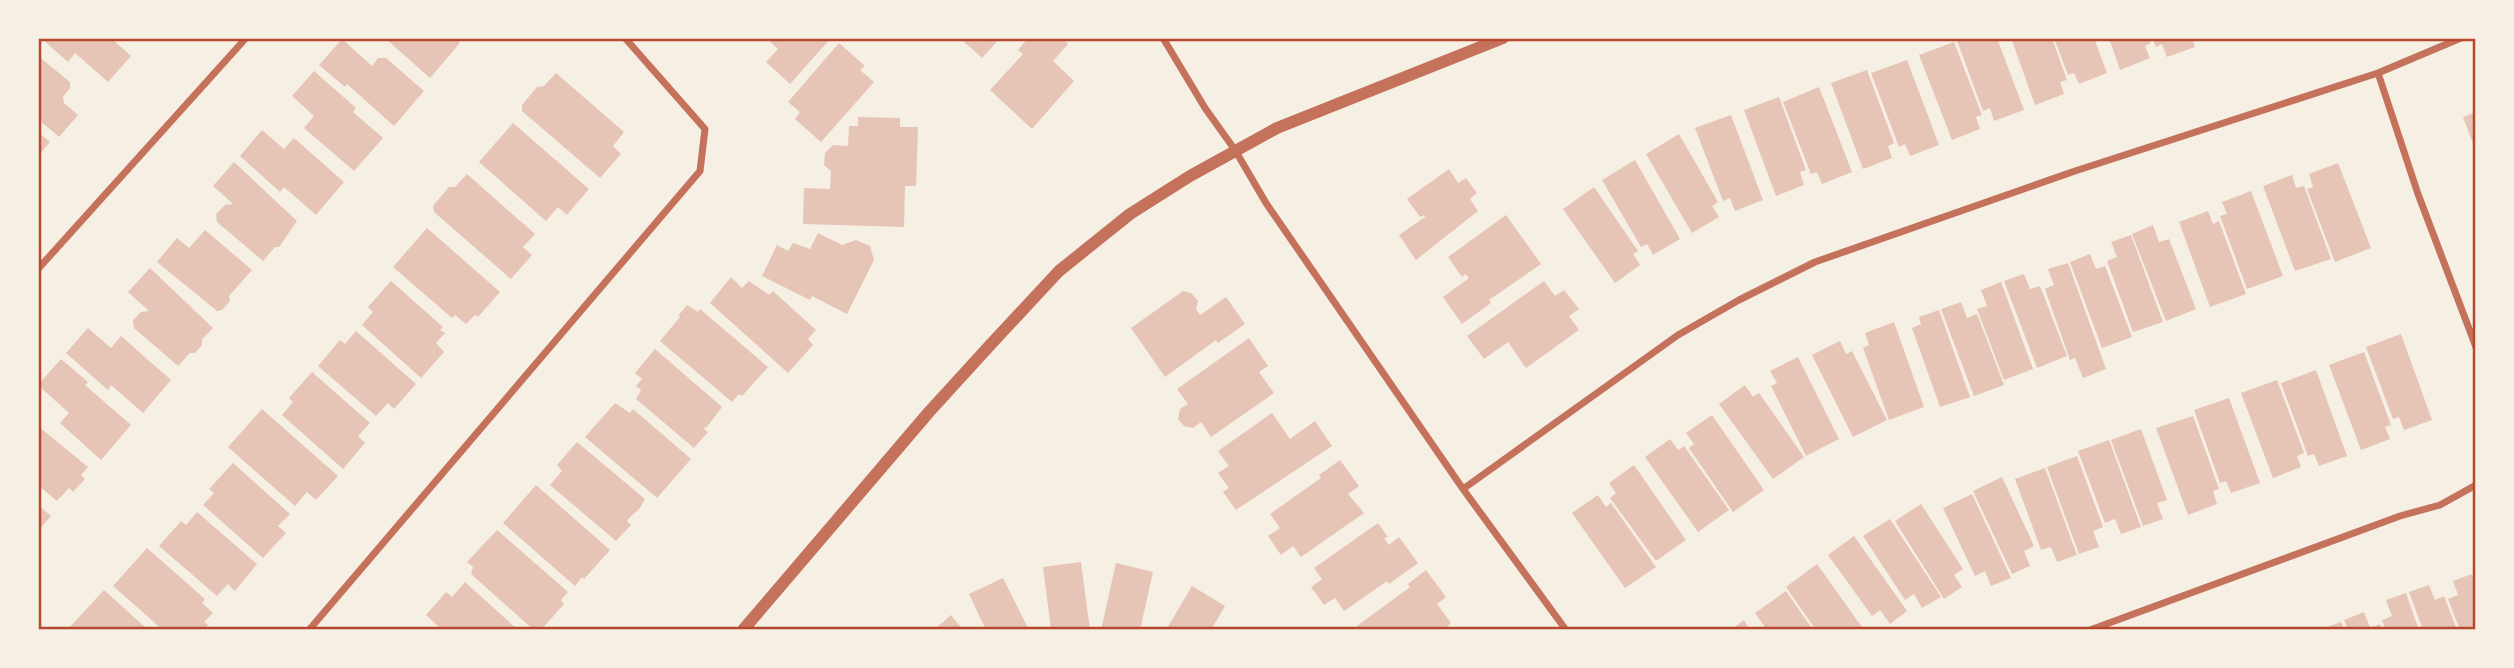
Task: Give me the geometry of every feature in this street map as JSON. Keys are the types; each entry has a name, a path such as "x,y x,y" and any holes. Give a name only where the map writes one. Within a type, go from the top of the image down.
{"street":[{"path":"38,269 246,38"},
{"path":"309,629 700,171 705,129 625,38"},
{"path":"1163,38 1266,203 1463,489 1566,629"},
{"path":"743,629 929,412 1059,271 1130,214 1235,150 1277,128 1503,38"},
{"path":"1463,489 1678,335 1739,300 1815,262 2076,171 2378,73 2461,38"},
{"path":"2378,73 2432,231 2476,347"},
{"path":"2090,629 2400,516 2440,505 2476,485"}],"building":[{"path":"41,38 111,38 131,56 108,82 75,53 68,62"},
{"path":"385,38 455,38 460,43 430,78"},
{"path":"766,38 831,38 790,84 766,62 778,49"},
{"path":"960,38 1000,38 982,58"},
{"path":"1028,38 1062,38 1068,44 1053,61 1074,81 1032,129 990,90 1023,54 1018,50"},
{"path":"1956,38 1997,38 2024,110 1994,121 1990,108 1983,111"},
{"path":"2011,38 2052,38 2067,80 2060,82 2064,94 2035,105"},
{"path":"2054,38 2094,38 2107,73 2079,84 2074,73 2068,75"},
{"path":"2109,38 2149,38 2151,43 2145,46 2150,58 2120,70"},
{"path":"2152,38 2192,38 2195,47 2167,57 2162,44 2156,47"},
{"path":"342,39 372,66 378,58 386,58 424,91 394,126 347,84 345,87 319,65"},
{"path":"1954,42 1982,115 1976,117 1980,129 1952,140 1919,55"},
{"path":"839,43 865,66 860,70 874,82 821,142 795,119 800,112 788,102"},
{"path":"38,56 70,82 70,88 63,97 64,103 78,115 59,137 38,119"},
{"path":"1907,60 1939,145 1910,156 1905,144 1899,147 1871,73"},
{"path":"1867,70 1894,143 1888,146 1892,158 1863,169 1831,83"},
{"path":"314,71 356,108 353,112 383,138 354,171 304,128 314,116 292,96"},
{"path":"556,73 624,132 613,146 621,154 600,178 522,111 522,105 537,87 544,86"},
{"path":"1819,87 1852,172 1822,184 1817,172 1811,174 1783,102"},
{"path":"1779,97 1806,170 1800,172 1804,185 1776,196 1744,110"},
{"path":"2476,112 2476,149 2475,149 2463,117"},
{"path":"1731,115 1763,200 1735,211 1730,198 1723,201 1695,128"},
{"path":"858,117 900,118 900,127 918,127 916,186 905,186 904,227 803,224 804,188 830,189 831,171 824,165 825,153 833,145 848,146 849,126 858,126"},
{"path":"513,123 589,189 567,215 558,207 546,221 479,162"},
{"path":"262,130 284,149 294,138 344,182 316,215 284,187 280,192 240,156"},
{"path":"38,132 50,142 38,156"},
{"path":"1679,134 1718,202 1712,206 1719,217 1692,233 1646,154"},
{"path":"1635,160 1680,239 1653,255 1647,244 1641,247 1602,180"},
{"path":"234,162 297,221 279,247 275,247 263,261 217,222 216,214 225,205 233,204 213,186"},
{"path":"2338,163 2371,248 2335,262 2307,189 2313,187 2309,174"},
{"path":"1449,169 1458,183 1466,178 1477,193 1470,199 1478,211 1416,260 1399,235 1425,217 1420,217 1407,199"},
{"path":"467,174 535,234 523,247 532,255 511,279 434,212 433,206 449,187 455,187"},
{"path":"2292,175 2296,188 2304,186 2331,259 2295,271 2263,186"},
{"path":"1594,187 1638,251 1633,254 1640,265 1615,283 1563,209"},
{"path":"2251,191 2283,276 2247,289 2220,216 2227,214 2222,202"},
{"path":"2208,211 2213,224 2219,221 2246,294 2210,307 2179,222"},
{"path":"1506,215 1541,264 1489,300 1491,303 1462,324 1443,297 1469,278 1465,274 1462,277 1448,257"},
{"path":"2153,225 2159,242 2169,239 2196,309 2166,321 2132,234"},
{"path":"427,228 500,292 478,317 475,315 466,324 455,315 452,318 393,267"},
{"path":"205,230 252,270 229,296 230,301 222,310 217,311 157,262 177,238 189,248"},
{"path":"818,233 842,245 856,240 870,246 874,260 847,314 812,296 810,300 762,276 777,245 788,251 793,243 810,249"},
{"path":"2131,235 2163,322 2133,332 2107,261 2117,257 2111,242"},
{"path":"2090,254 2096,269 2105,266 2132,337 2102,348 2070,262"},
{"path":"2068,263 2106,369 2083,378 2075,358 2070,360 2045,289 2054,285 2048,269"},
{"path":"150,268 213,328 202,339 202,345 195,353 190,353 178,366 134,328 133,320 141,312 149,311 128,292"},
{"path":"2024,274 2030,289 2040,286 2067,356 2037,368 2004,281"},
{"path":"731,277 742,288 749,281 769,295 773,291 816,330 808,339 813,345 788,373 710,303"},
{"path":"391,281 443,327 440,330 445,333 436,343 444,352 421,378 362,325 373,312 368,307"},
{"path":"1544,281 1555,296 1564,290 1579,309 1569,316 1579,330 1526,368 1508,342 1484,359 1467,336"},
{"path":"2001,282 2033,369 2004,380 1977,309 1987,306 1981,290"},
{"path":"1183,291 1191,293 1198,301 1196,309 1200,315 1226,297 1245,324 1218,343 1216,340 1165,377 1131,328"},
{"path":"1961,302 1967,318 1977,314 2004,385 1974,396 1941,309"},
{"path":"687,305 698,312 700,309 768,367 742,396 739,394 732,402 660,341"},
{"path":"1939,310 1970,397 1940,407 1912,328 1921,324 1919,317"},
{"path":"1894,322 1924,407 1889,420 1863,348 1869,345 1865,333"},
{"path":"88,328 111,348 121,336 171,380 143,413 111,385 108,390 66,353"},
{"path":"356,331 416,384 394,409 388,403 376,416 318,366 340,340 345,344"},
{"path":"2401,334 2432,420 2404,430 2399,417 2393,419 2366,347"},
{"path":"1249,338 1268,366 1259,372 1274,393 1211,437 1201,422 1193,428 1184,426 1178,419 1180,409 1188,404 1177,389"},
{"path":"1840,341 1846,354 1852,351 1887,420 1853,437 1812,355"},
{"path":"655,349 722,407 707,427 703,428 708,432 694,448 636,399 641,390 636,386 642,379 635,373"},
{"path":"2364,352 2391,425 2385,427 2390,439 2361,450 2329,365"},
{"path":"1798,357 1839,439 1806,456 1771,386 1777,383 1770,371"},
{"path":"61,359 88,382 85,385 131,425 101,460 60,423 69,413 38,385"},
{"path":"2316,370 2347,456 2319,466 2314,454 2308,456 2281,383"},
{"path":"312,372 370,423 358,436 365,443 343,469 282,415 293,402 289,398"},
{"path":"2277,380 2304,453 2297,456 2301,467 2273,478 2241,393"},
{"path":"1745,385 1753,397 1759,393 1804,457 1773,479 1719,404"},
{"path":"2229,398 2260,483 2231,493 2226,481 2220,483 2194,410"},
{"path":"615,403 630,413 633,409 691,459 657,498 585,437"},
{"path":"262,409 338,476 316,500 307,492 295,506 228,447"},
{"path":"1272,413 1290,439 1315,421 1332,446 1236,510 1223,492 1229,488 1218,473 1229,466 1218,451"},
{"path":"1712,415 1764,490 1733,512 1689,448 1694,444 1686,433"},
{"path":"2193,416 2219,489 2213,491 2217,504 2188,515 2156,428"},
{"path":"38,426 88,467 81,475 85,479 73,492 69,488 57,501 38,485"},
{"path":"2141,429 2167,500 2157,503 2163,519 2143,526 2111,440"},
{"path":"1670,439 1678,450 1684,446 1729,510 1698,532 1645,457"},
{"path":"2109,440 2141,527 2121,534 2115,519 2105,523 2078,451"},
{"path":"577,442 645,499 628,519 631,525 616,541 550,485 562,471 557,465"},
{"path":"2077,456 2103,527 2093,531 2099,547 2079,554 2047,467"},
{"path":"1340,460 1359,486 1348,494 1364,513 1301,557 1293,546 1281,555 1268,536 1280,528 1270,514 1321,478 1319,475"},
{"path":"233,463 290,514 278,526 286,533 263,558 203,505 214,493 209,489"},
{"path":"1634,465 1686,540 1656,561 1610,498 1616,493 1609,483"},
{"path":"2045,468 2077,555 2057,562 2051,547 2041,550 2015,479"},
{"path":"2002,477 2034,546 2024,551 2030,566 2012,574 1973,491"},
{"path":"536,485 610,550 575,586 503,523"},
{"path":"1972,494 2011,578 1991,586 1985,571 1975,576 1943,508"},
{"path":"1598,495 1606,507 1611,503 1656,567 1625,588 1572,513"},
{"path":"1921,504 1963,569 1954,575 1962,587 1944,599 1895,521"},
{"path":"38,505 51,516 38,531"},
{"path":"197,512 257,564 235,591 228,584 217,596 159,546 181,521 186,525"},
{"path":"1890,519 1941,597 1922,608 1914,594 1905,600 1863,536"},
{"path":"1378,523 1388,537 1384,538 1389,545 1399,537 1418,563 1344,611 1335,598 1324,605 1311,587 1322,579 1314,568"},
{"path":"497,530 568,592 561,600 564,604 541,630 534,630 471,574 473,567 467,562"},
{"path":"1854,536 1907,611 1890,624 1880,610 1872,616 1828,555"},
{"path":"147,548 205,599 202,603 213,613 204,622 208,625 203,630 163,630 113,586"},
{"path":"1081,562 1090,630 1051,630 1043,567"},
{"path":"1116,563 1153,572 1140,630 1101,630"},
{"path":"1817,564 1864,630 1816,630 1786,587"},
{"path":"1426,570 1446,597 1437,604 1451,623 1443,630 1360,630 1357,626 1410,587 1408,584"},
{"path":"2472,574 2476,583 2476,630 2460,630 2448,599 2458,595 2453,581"},
{"path":"1003,578 1029,630 986,630 969,594"},
{"path":"465,582 518,630 442,630 426,615 446,592 452,597"},
{"path":"2429,585 2435,600 2444,596 2457,630 2423,630 2409,592"},
{"path":"1192,586 1225,606 1211,630 1166,630"},
{"path":"104,590 148,630 71,630 69,628"},
{"path":"1786,591 1813,630 1767,630 1755,613"},
{"path":"2406,593 2419,630 2386,630 2382,620 2392,616 2386,600"},
{"path":"2364,612 2370,628 2380,624 2382,630 2348,630 2344,620"},
{"path":"951,615 963,630 934,630"},
{"path":"1744,620 1750,630 1731,630"},
{"path":"2341,622 2344,630 2322,630 2322,629"}]}
